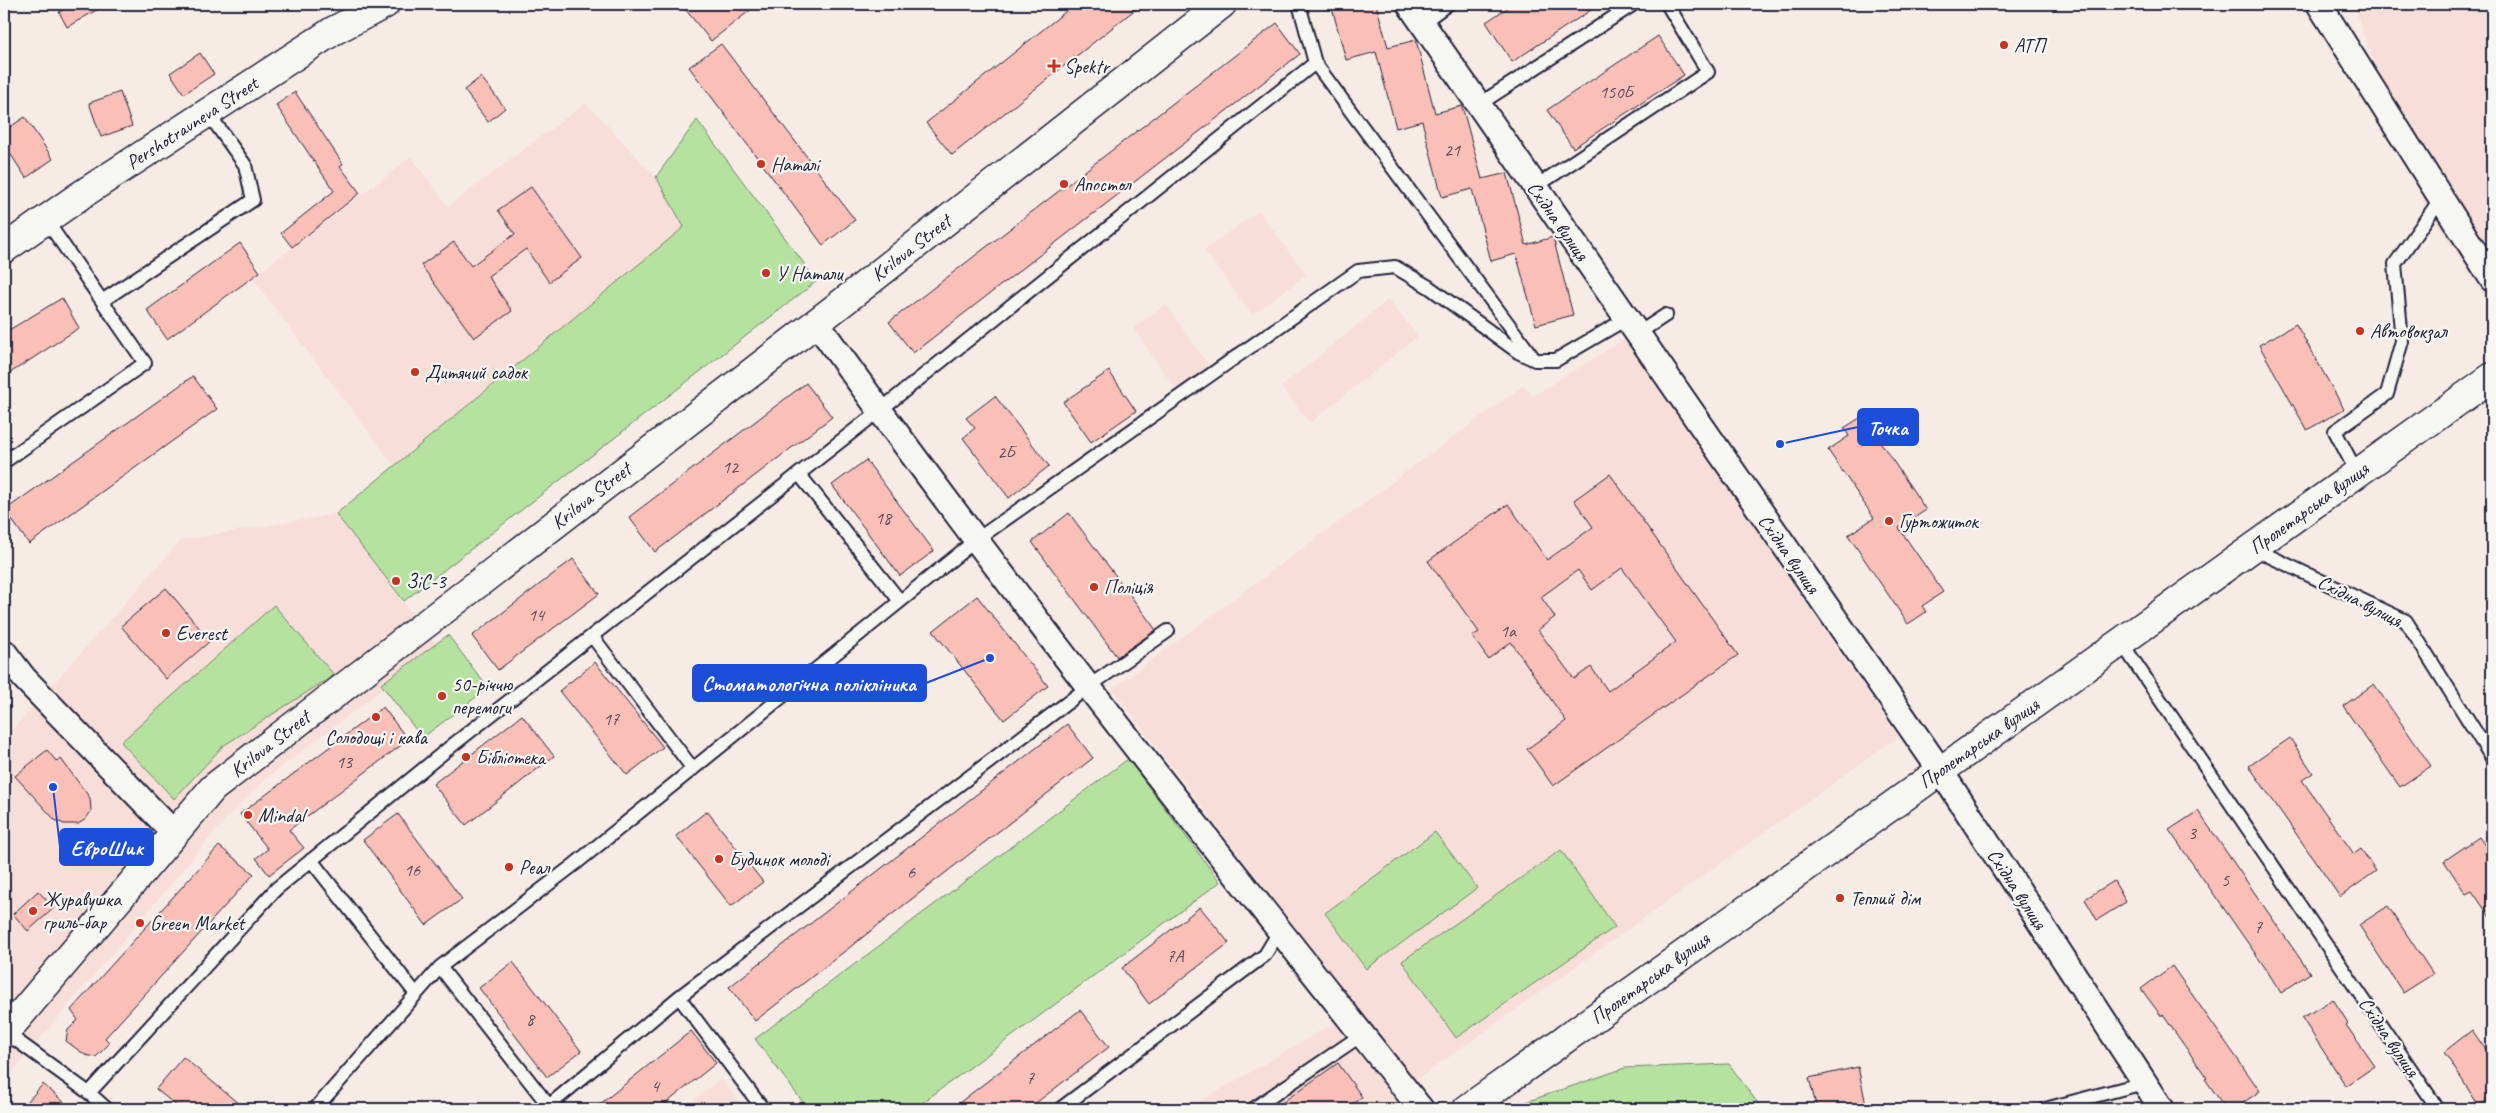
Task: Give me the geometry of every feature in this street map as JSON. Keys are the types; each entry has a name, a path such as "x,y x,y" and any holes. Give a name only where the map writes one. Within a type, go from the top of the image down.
{"street":[{"name":"Pershotravneva Street","path":"4,249 334,31 385,4"},
{"name":"Krilova Street","path":"4,1033 213,788 816,322 1222,4"},
{"path":"2318,4 2492,279"},
{"name":"Східна вулиця","path":"1415,13 1940,770 2162,1109"},
{"path":"816,322 879,411 1088,687 1421,1109"},
{"name":"Пролетарська вулиця","path":"1467,1109 2357,473 2490,384"},
{"path":"4,652 24,678 174,833"}],"lane":[{"path":"1299,4 1315,63 1536,360"},
{"path":"1415,13 1448,4"},
{"path":"1478,105 1634,4"},
{"path":"1535,187 1708,72 1667,4"},
{"path":"89,1093 276,889 1315,63"},
{"path":"102,301 253,200 245,165 208,113"},
{"path":"2357,473 2336,431 2387,394 2402,341 2395,264 2442,198"},
{"path":"4,462 145,364 46,220"},
{"path":"315,1109 440,967 575,864 976,540 1358,271 1396,267 1429,287 1518,352 1536,360 1556,360 1631,327 1666,315"},
{"path":"799,474 900,601"},
{"name":"Східна вулиця","path":"2252,548 2406,621 2492,758"},
{"path":"440,967 547,1108 680,997 1088,687 1168,630"},
{"path":"592,636 693,769"},
{"name":"Східна вулиця","path":"2121,642 2438,1109"},
{"path":"311,860 416,994"},
{"path":"1060,1109 1265,955 1280,930"},
{"path":"680,997 763,1109"},
{"path":"4,1033 89,1093 107,1109"},
{"path":"1253,1109 1363,1034"},
{"path":"2045,1109 2144,1083"}],"shaded area":[{"path":"2353,4 2492,4 2492,308 2423,200"},
{"name":"Дитячий садок","path":"586,103 656,177 684,227 394,465 252,278 411,157 448,206"},
{"path":"1259,211 1306,275 1252,315 1204,250"},
{"path":"1388,300 1418,336 1310,423 1281,387"},
{"path":"1166,305 1209,366 1176,389 1133,328"},
{"path":"1625,339 1898,737 1415,1081 1430,1109 1187,1109 1358,1009 1112,689 1524,385 1533,396"},
{"path":"336,514 438,647 267,778 228,816 4,1082 4,739 181,540","holes":["275,605 333,675 223,746"]},
{"path":"721,1078 744,1109 683,1109"}],"green space":[{"path":"697,120 817,281 404,601 336,514 684,227 656,177"},
{"path":"274,605 334,675 223,746 174,799 121,742"},
{"path":"448,635 488,688 422,738 381,684"},
{"path":"1128,759 1220,882 914,1109 808,1109 755,1039"},
{"path":"1435,832 1477,888 1366,969 1325,913"},
{"path":"1561,850 1615,927 1456,1038 1402,961"},
{"path":"1729,1064 1762,1109 1518,1109 1520,1104 1625,1068"}],"building":[{"path":"73,4 107,4 67,27 59,12"},
{"path":"681,4 758,4 711,41"},
{"path":"1075,4 1142,4 952,155 926,123"},
{"path":"1331,4 1376,4 1388,47 1416,40 1435,113 1462,106 1482,179 1507,173 1526,245 1553,237 1573,315 1536,325 1516,254 1491,261 1472,189 1442,197 1422,121 1396,128 1376,52 1346,60"},
{"path":"1513,4 1600,4 1512,62 1486,22"},
{"path":"1277,23 1300,54 913,353 889,322"},
{"path":"1658,36 1684,75 1573,148 1547,110"},
{"path":"721,44 855,220 823,245 689,67"},
{"path":"200,53 214,74 184,94 170,73"},
{"path":"481,77 505,108 488,122 464,90"},
{"path":"120,92 132,126 101,137 89,103"},
{"path":"295,92 343,164 340,166 360,193 292,247 281,233 334,191 276,105"},
{"path":"25,117 53,159 26,178 4,144 4,131"},
{"path":"531,187 582,258 549,282 526,249 488,276 512,311 474,338 421,265 454,242 471,266 515,234 498,210"},
{"path":"240,243 260,272 167,339 147,310"},
{"path":"62,298 79,328 4,377 4,333"},
{"name":"Автовокзал","path":"2296,324 2344,409 2307,430 2259,345"},
{"path":"1109,371 1136,411 1091,442 1063,402"},
{"path":"193,376 217,409 29,544 5,510"},
{"path":"806,383 832,417 655,552 629,517"},
{"path":"995,396 1049,466 1009,498 963,438 975,428 966,418"},
{"name":"Гуртожиток","path":"1863,416 1926,510 1899,528 1943,592 1922,606 1926,612 1908,624 1848,535 1874,518 1828,450 1849,436 1844,428"},
{"path":"866,460 934,551 900,576 832,485"},
{"path":"1610,474 1738,655 1553,786 1527,749 1566,721 1511,642 1488,659 1472,636 1479,632 1428,561 1508,504 1547,560 1593,527 1574,500","holes":["1622,568 1676,642 1608,691 1591,667 1574,679 1538,630 1555,617 1541,597 1578,570 1592,590"]},
{"name":"Поліція","path":"1069,513 1156,630 1117,657 1032,542"},
{"path":"573,559 599,594 498,670 472,636"},
{"name":"Everest","path":"166,588 210,641 166,679 121,626"},
{"path":"977,596 1048,686 1004,720 933,631"},
{"path":"595,662 663,747 627,775 559,691"},
{"path":"2374,684 2431,766 2400,787 2343,706"},
{"path":"383,707 408,740 289,830 304,848 269,875 256,858 268,849 240,814"},
{"path":"522,715 554,756 466,825 433,784"},
{"path":"1067,724 1093,758 755,1021 729,987"},
{"path":"2290,738 2313,773 2302,780 2354,854 2361,849 2376,871 2340,897 2249,766"},
{"path":"47,750 57,762 61,759 90,798 91,811 86,819 78,824 64,824 55,820 15,776"},
{"name":"Будинок молоді","path":"707,811 763,882 731,906 676,836"},
{"path":"2198,811 2310,973 2281,993 2169,830"},
{"path":"398,814 462,899 426,925 363,840"},
{"path":"2479,837 2492,856 2492,920 2472,891 2466,894 2444,861"},
{"path":"219,846 254,874 105,1038 110,1043 96,1057 85,1055 66,1041 68,1030 78,1020 71,1010"},
{"path":"2114,881 2126,902 2097,920 2085,899"},
{"name":"Журавушка гриль-бар","path":"38,891 54,908 28,931 13,914"},
{"path":"2388,906 2433,974 2403,993 2359,925"},
{"path":"1200,907 1229,943 1149,1004 1122,968"},
{"path":"513,962 581,1051 547,1077 479,988"},
{"path":"2172,966 2260,1091 2234,1109 2226,1109 2163,1015 2162,1017 2141,989"},
{"path":"2333,999 2348,1023 2346,1025 2375,1066 2346,1086 2302,1018"},
{"path":"1080,1010 1109,1047 1028,1109 951,1109"},
{"path":"2472,1030 2492,1059 2492,1096 2479,1106 2444,1052"},
{"path":"691,1031 716,1063 659,1109 594,1109"},
{"path":"183,1057 245,1109 180,1109 156,1089"},
{"path":"1338,1063 1362,1097 1345,1109 1273,1109"},
{"path":"1858,1067 1867,1109 1817,1109 1809,1078"},
{"path":"43,1084 72,1109 21,1109"}],"place":[{"name":"АТП","path":"2004,45"},
{"name":"Spektr","path":"1054,66"},
{"name":"Наталі","path":"761,164"},
{"name":"Апостол","path":"1064,184"},
{"name":"У Натали","path":"766,273"},
{"name":"Автовокзал","path":"2360,331"},
{"name":"Дитячий садок","path":"415,372"},
{"name":"Точка","path":"1780,444"},
{"name":"Гуртожиток","path":"1889,521"},
{"name":"ЗіС-3","path":"396,581"},
{"name":"Поліція","path":"1094,587"},
{"name":"Everest","path":"166,633"},
{"name":"Стоматологічна полікліника","path":"990,658"},
{"name":"50-річчю перемоги","path":"442,696"},
{"name":"Солодощі і кава","path":"376,717"},
{"name":"Бібліотека","path":"466,757"},
{"name":"ЕвроШик","path":"53,787"},
{"name":"Mindal","path":"248,815"},
{"name":"Будинок молоді","path":"719,859"},
{"name":"Реал","path":"509,867"},
{"name":"Теплий дім","path":"1840,898"},
{"name":"Журавушка гриль-бар","path":"33,911"},
{"name":"Green Market","path":"140,923"}]}
